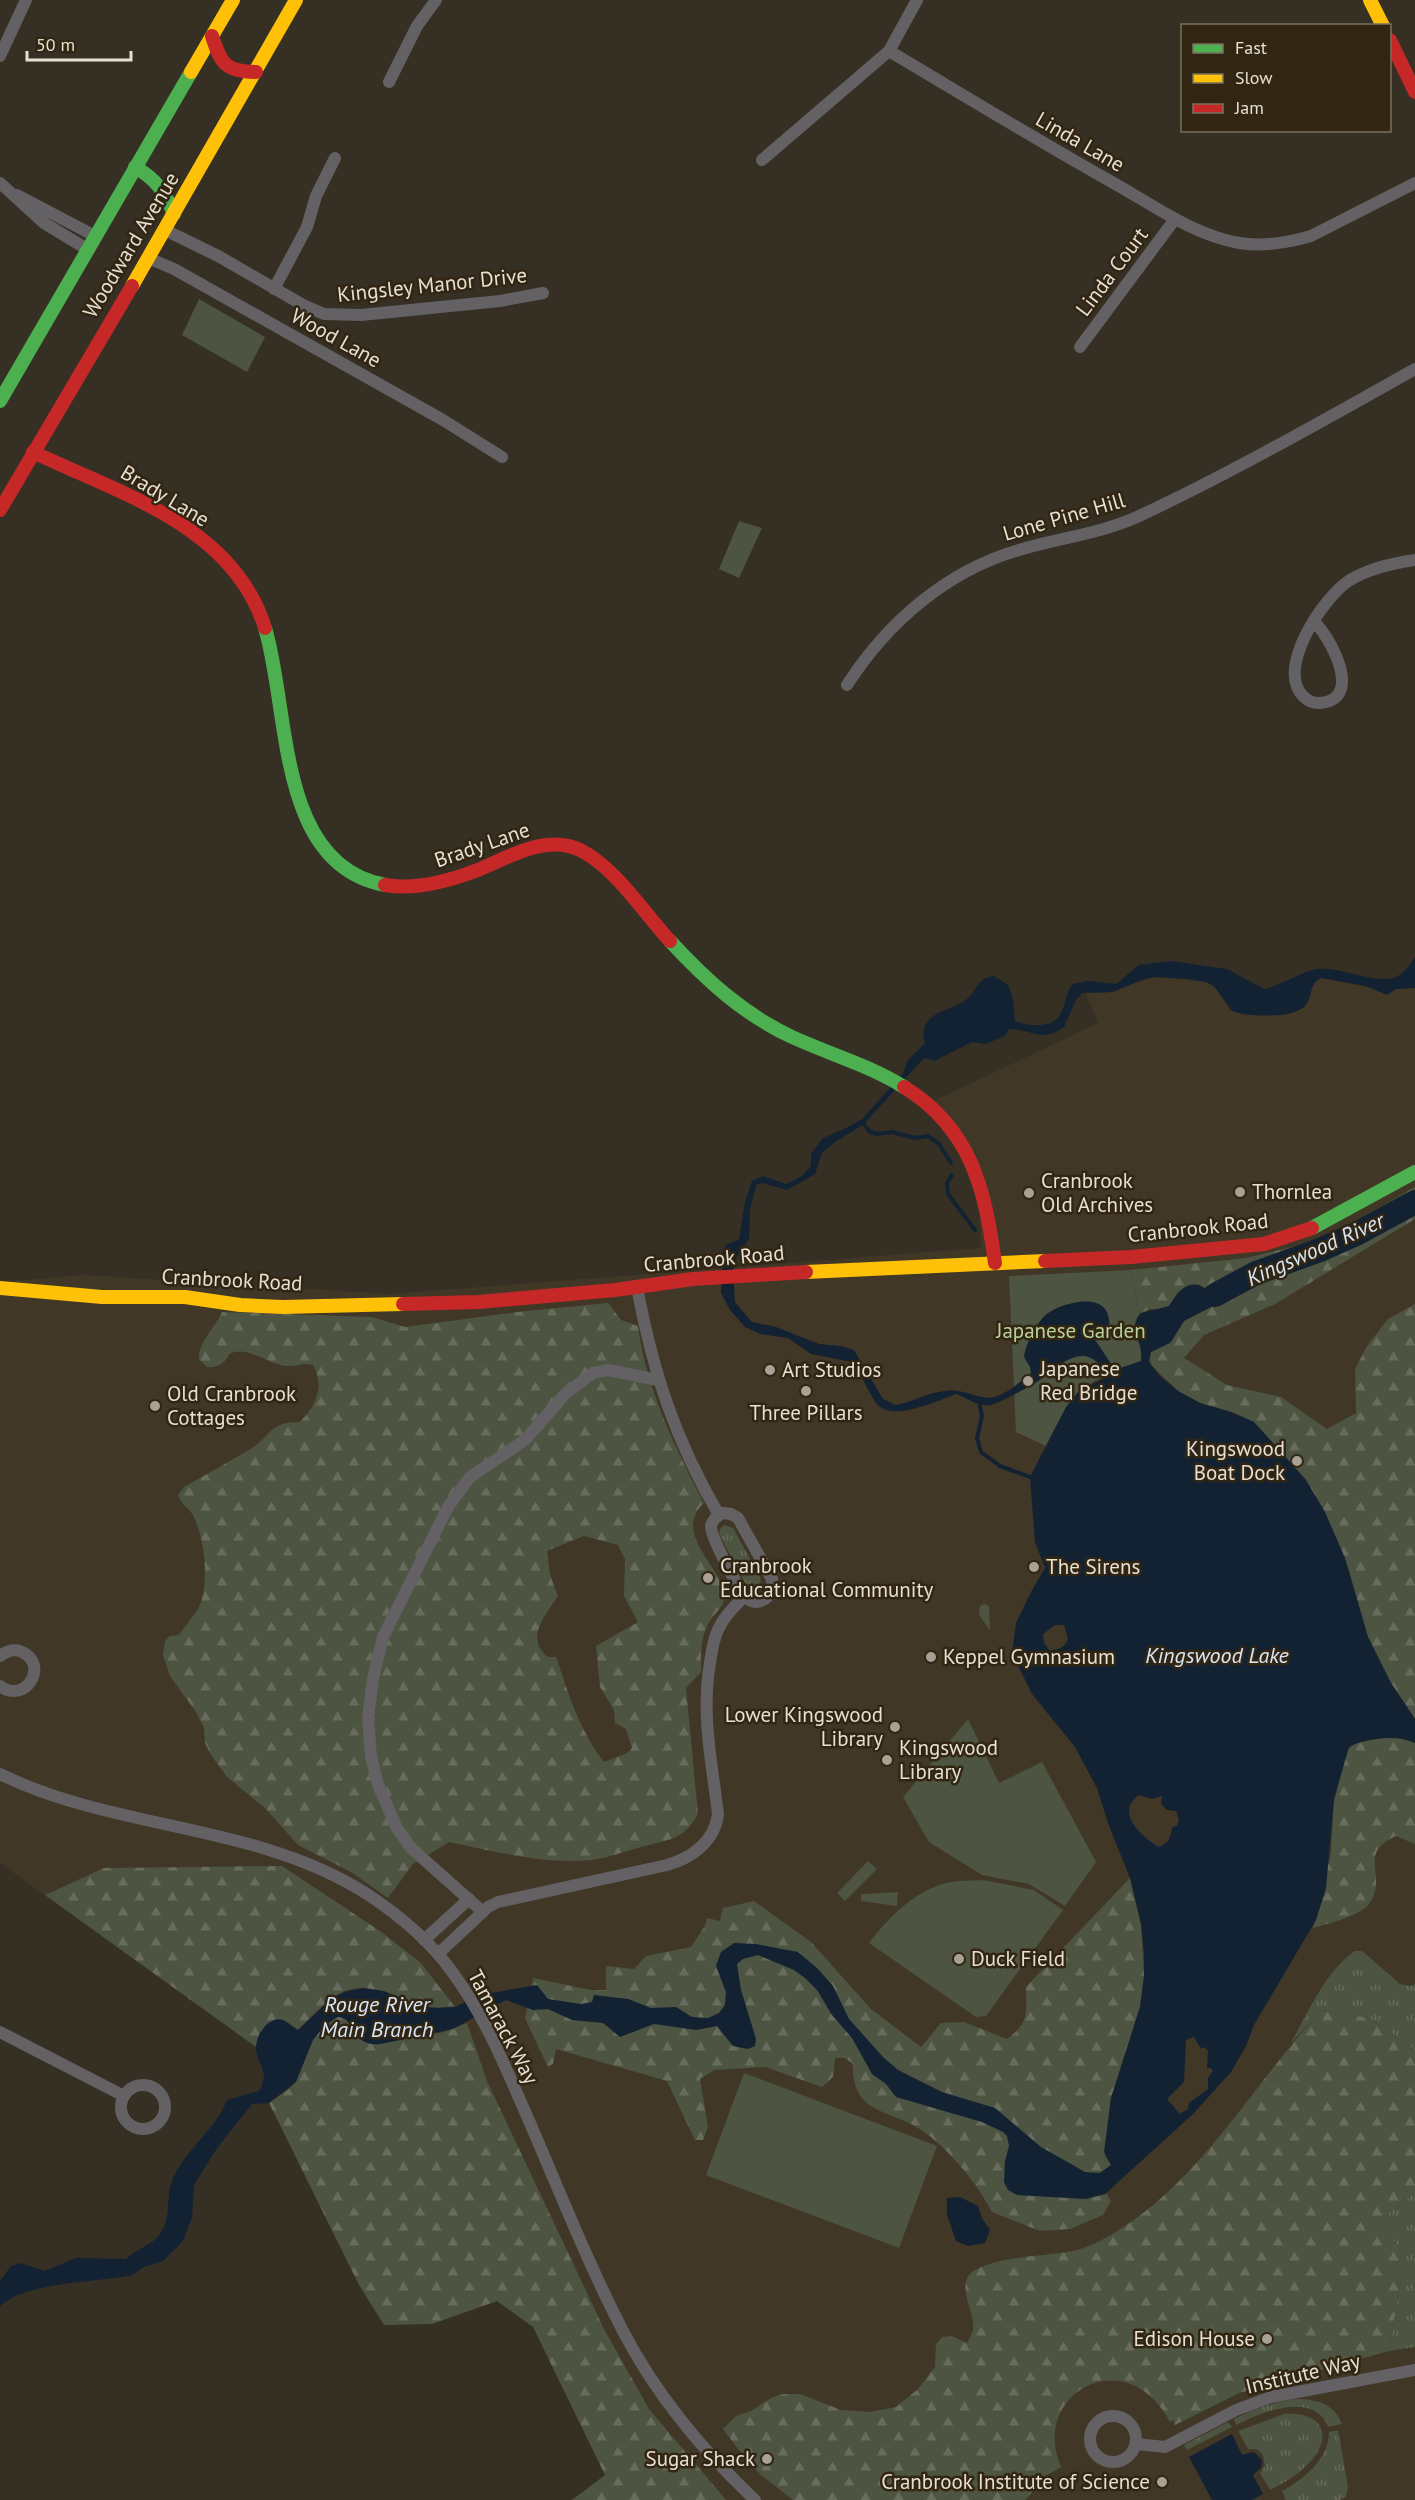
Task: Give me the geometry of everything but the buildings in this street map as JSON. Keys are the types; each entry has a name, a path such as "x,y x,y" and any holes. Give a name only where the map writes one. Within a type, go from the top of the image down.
{"street":[{"path":"0,56 26,0"},
{"name":"Woodward Avenue","path":"0,401 233,0"},
{"name":"Woodward Avenue","path":"0,510 165,230 296,0"},
{"path":"389,82 417,26 436,0"},
{"path":"762,160 889,51 917,0"},
{"path":"1370,0 1382,24"},
{"path":"212,36 220,61 236,72 256,72"},
{"path":"1391,44 1415,92"},
{"name":"Linda Lane","path":"889,51 1175,219 1197,230 1239,243 1278,244 1311,236 1415,183"},
{"path":"274,289 307,227 316,196 335,158"},
{"path":"135,167 154,177 162,185 174,214"},
{"path":"4,187 95,236"},
{"path":"4,187 44,223 87,249"},
{"name":"Linda Court","path":"1080,346 1175,219"},
{"name":"Kingsley Manor Drive","path":"165,230 211,252 274,289 324,314 342,316 500,301 543,293"},
{"name":"Wood Lane","path":"148,258 174,269 443,420 502,457"},
{"name":"Lone Pine Hill","path":"847,685 876,643 897,622 934,593 974,568 1016,550 1123,523 1299,433 1415,369"},
{"name":"Brady Lane","path":"33,452 91,477 170,518 217,553 242,578 256,604 271,647 302,811 322,849 351,873 390,887 419,887 447,880 543,845 559,844 580,849 602,867 696,969 738,1005 793,1037 871,1066 904,1084 926,1102 968,1152 987,1198 995,1263"},
{"path":"1314,622 1324,634 1343,678 1341,692 1328,701 1319,703 1302,696 1295,681 1295,664 1299,651 1314,622 1329,600 1349,581 1388,565 1415,560"},
{"name":"Cranbrook Road","path":"0,1288 102,1296 185,1297 273,1307 478,1302 749,1275 1131,1257 1272,1242 1325,1223 1415,1172"},
{"path":"637,1287 648,1344 658,1380 682,1443 719,1515"},
{"path":"483,1912 405,1840 378,1785 371,1756 368,1719 373,1679 383,1637 448,1507 470,1477 525,1440 570,1389 593,1373 608,1370 658,1380"},
{"path":"731,1514 738,1518 773,1582 771,1593 765,1600 756,1602 745,1596 713,1536 712,1523 719,1515 731,1514"},
{"path":"438,1954 493,1904 508,1898 674,1863 688,1857 705,1843 716,1826 718,1814 705,1717 708,1674 718,1628 745,1596"},
{"path":"0,1655 18,1650 29,1657 35,1668 33,1681 23,1690 10,1691 0,1686"},
{"name":"Tamarack Way","path":"0,1774 63,1800 256,1846 297,1859 329,1873 368,1895 424,1940 461,1984 490,2035 599,2280 631,2345 683,2423 712,2458 755,2500"},
{"path":"424,1940 469,1899"},
{"path":"0,2032 124,2096"},
{"name":"Institute Way","path":"1136,2444 1165,2447 1236,2410 1271,2397 1415,2370"}],"shaded area":[{"name":"Cranbrook Educational Community","path":"1154,977 1206,982 1219,991 1230,1010 1247,1015 1285,1015 1303,1008 1307,1004 1313,984 1321,978 1391,992 1396,989 1415,988 1415,2500 676,2500 546,2247 395,2324 256,2047 0,1863 0,1282 84,1275 390,1294 981,1248 979,1208 958,1151 923,1106 1098,1023 1085,992 1105,993"}],"green space":[{"path":"199,299 265,337 247,372 182,335"},
{"path":"739,521 762,528 739,578 719,569"},
{"path":"1415,1187 1415,1219 1275,1304 1204,1335 1184,1358 1227,1385 1281,1397 1327,1429 1356,1413 1355,1369 1367,1346 1388,1319 1415,1304 1415,1719 1391,1683 1368,1637 1348,1568 1306,1480 1254,1422 1200,1403 1178,1391 1151,1365 1149,1357 1151,1352 1172,1341 1184,1321 1213,1306 1215,1295 1198,1284 1178,1292 1169,1306 1164,1309 1150,1309 1139,1314 1131,1270 1246,1258 1325,1239"},
{"name":"Japanese Garden","path":"1131,1270 1139,1314 1135,1322 1135,1332 1143,1350 1140,1362 1103,1376 1082,1391 1066,1409 1046,1446 1016,1432 1009,1276"},
{"path":"608,1303 621,1320 638,1326 648,1372 663,1417 704,1503 696,1514 693,1524 695,1535 725,1595 723,1603 709,1622 704,1634 701,1672 686,1688 698,1814 687,1829 674,1838 592,1860 539,1859 449,1842 413,1864 388,1898 351,1872 298,1845 265,1808 227,1777 205,1743 204,1728 196,1712 170,1676 163,1655 165,1641 170,1636 179,1635 198,1609 202,1599 205,1576 205,1563 198,1527 192,1514 178,1495 184,1487 256,1445 275,1428 300,1422 314,1402 318,1388 317,1373 313,1365 282,1365 252,1354 237,1352 229,1354 221,1364 207,1367 199,1359 199,1353 222,1312 372,1317 405,1327","holes":["584,1536 618,1545 625,1559 624,1596 638,1622 596,1646 600,1687 614,1710 615,1723 626,1729 632,1748 627,1753 604,1762 581,1725 556,1657 548,1657 541,1650 537,1635 543,1618 558,1596 550,1575 547,1551"]},
{"path":"724,1525 733,1528 760,1577 761,1582 757,1587 750,1588 744,1581 719,1534"},
{"path":"984,1604 989,1606 990,1630 979,1615 980,1606"},
{"path":"968,1719 999,1783 1042,1762 1096,1862 1065,1906 1029,1884 982,1875 929,1842 903,1797"},
{"path":"1396,1737 1415,1743 1415,1844 1396,1836 1384,1843 1375,1858 1376,1884 1369,1904 1351,1916 1313,1928 1331,1853 1334,1802 1346,1752 1359,1743"},
{"path":"868,1861 877,1869 845,1901 837,1893"},
{"path":"282,1866 380,1931 421,1963 455,2007 422,2006 373,1989 355,1988 332,1998 298,2030 283,2020 260,2032 256,2047 45,1895 104,1868"},
{"path":"1130,1878 1141,1924 1144,1976 1140,2007 1111,2098 1105,2156 1111,2165 1101,2173 1094,2174 1111,2201 1103,2215 1070,2229 1040,2231 992,2212 964,2170 946,2150 915,2126 877,2110 867,2103 859,2094 854,2081 853,2064 845,2058 835,2058 833,2077 822,2087 765,2067 714,2070 700,2079 708,2127 703,2140 695,2140 667,2081 556,2049 553,2064 548,2067 525,2018 533,1978 591,1990 606,1990 606,1966 634,1969 646,1956 691,1947 705,1926 707,1918 720,1921 723,1908 754,1901 811,1942 871,2009 921,2047 941,2023 964,2022 1007,2039 1020,2028 1025,2017 1026,1987"},
{"name":"Duck Field","path":"983,1880 1034,1890 1063,1910 986,2016 976,2017 869,1943 904,1905 926,1891 950,1882"},
{"path":"898,1892 897,1906 861,1901 861,1894"},
{"path":"1355,1951 1362,1951 1400,1984 1411,1986 1415,1984 1415,2050 1369,2018 1322,2010 1290,2044 1326,1981"},
{"path":"1322,2010 1369,2018 1415,2050 1415,2192 1385,2216 1391,2238 1405,2255 1389,2351 1239,2393 1175,2425 1173,2420 1170,2422 1152,2397 1130,2384 1108,2381 1087,2386 1070,2399 1058,2417 1055,2440 1061,2467 1047,2475 1025,2500 793,2500 761,2475 723,2429 736,2416 751,2411 771,2398 783,2394 800,2394 841,2410 869,2412 896,2407 918,2389 935,2367 936,2344 942,2337 952,2336 967,2343 973,2330 973,2323 965,2285 971,2273 993,2263 1083,2248 1117,2231 1152,2206 1205,2154"},
{"path":"341,2016 347,2020 357,2036 380,2044 444,2032 467,2023 487,2081 604,2329 649,2409 726,2500 572,2500 605,2475 533,2327 497,2301 432,2324 384,2325 359,2285 269,2103 292,2086 315,2035 330,2020"},
{"path":"744,2073 937,2146 899,2248 706,2175"},
{"path":"1415,2192 1415,2347 1389,2351 1405,2255 1391,2238 1385,2216"},
{"path":"1300,2399 1326,2405 1335,2412 1342,2424 1328,2427 1321,2416 1311,2409 1299,2407 1258,2415 1236,2425 1234,2419 1250,2412 1275,2403"},
{"path":"1284,2414 1307,2416 1315,2421 1320,2426 1322,2443 1305,2467 1270,2490 1260,2473 1265,2466 1263,2455 1257,2449 1248,2449 1238,2431"},
{"path":"1228,2422 1232,2427 1187,2450 1184,2445"},
{"path":"1338,2430 1348,2487 1346,2496 1340,2500 1286,2500 1282,2491 1299,2481 1314,2467 1325,2451 1329,2432"}],"water":[{"name":"Kingswood Lake","path":"1415,957 1415,988 1396,989 1387,995 1366,986 1321,978 1315,983 1306,1005 1301,1010 1271,1016 1248,1015 1232,1011 1214,986 1206,982 1154,977 1144,979 1113,992 1082,993 1076,1000 1064,1027 1056,1032 1043,1035 1009,1029 1006,1035 986,1044 972,1042 934,1061 926,1058 864,1124 822,1153 815,1174 787,1190 762,1183 756,1185 750,1209 749,1239 737,1256 733,1270 735,1302 752,1322 776,1327 819,1344 854,1350 883,1399 896,1405 939,1392 956,1391 989,1398 1008,1391 1031,1373 1024,1357 1036,1327 1048,1313 1064,1305 1093,1302 1101,1305 1106,1311 1109,1322 1108,1330 1094,1338 1115,1370 1141,1361 1136,1325 1141,1313 1169,1306 1180,1291 1189,1285 1200,1286 1215,1297 1213,1306 1184,1321 1170,1343 1151,1352 1149,1362 1160,1376 1178,1391 1200,1403 1254,1422 1306,1480 1325,1512 1345,1558 1368,1637 1391,1683 1415,1719 1415,1743 1408,1740 1382,1738 1364,1741 1349,1747 1334,1799 1326,1888 1316,1920 1254,2025 1246,2046 1231,2072 1193,2114 1105,2194 1086,2199 1017,2195 1008,2190 1004,2182 1005,2161 1009,2146 1007,2136 1003,2132 982,2122 896,2097 886,2084 872,2074 852,2038 832,2015 817,1990 794,1970 758,1955 743,1959 737,1964 741,1990 756,2039 755,2046 748,2049 733,2046 717,2026 696,2030 654,2024 620,2037 603,2023 572,2020 548,2009 533,2010 506,2000 453,2029 380,2044 363,2041 348,2022 338,2017 325,2025 313,2040 296,2082 269,2103 252,2104 217,2148 194,2185 192,2218 182,2242 163,2261 144,2267 132,2275 44,2287 12,2298 0,2306 0,2281 11,2266 21,2263 45,2271 76,2258 126,2259 150,2244 165,2225 170,2187 184,2160 215,2121 227,2100 259,2091 263,2084 264,2072 256,2046 265,2027 278,2019 298,2030 332,1998 344,1992 363,1988 384,1991 419,2006 437,2008 455,2007 479,1995 537,1985 548,1999 581,2004 592,2002 594,1995 628,1999 651,2008 676,2007 692,2017 708,2018 719,2013 725,2005 726,1992 716,1966 721,1952 734,1943 756,1944 798,1952 833,1986 849,2019 883,2057 898,2070 942,2092 995,2108 1041,2147 1085,2172 1100,2173 1111,2165 1104,2152 1111,2098 1140,2007 1144,1976 1141,1924 1130,1878 1109,1826 1097,1788 1075,1747 1032,1694 1012,1653 1016,1623 1045,1568 1035,1542 1030,1477 1066,1407 1078,1392 1104,1378 1104,1373 1099,1364 1089,1357 1081,1356 1066,1361 1034,1384 991,1405 977,1403 956,1394 914,1409 892,1411 883,1409 876,1403 852,1362 811,1354 788,1338 760,1334 745,1327 730,1310 721,1293 723,1251 726,1245 739,1239 745,1202 752,1181 763,1176 786,1184 802,1176 811,1166 811,1154 823,1138 862,1119 902,1075 908,1060 925,1043 925,1025 930,1019 966,1000 984,979 994,976 1008,985 1013,999 1015,1021 1039,1025 1051,1023 1060,1015 1068,991 1073,984 1087,981 1116,984 1139,965 1171,961 1227,969 1264,989 1317,969 1388,979 1402,973","holes":["1055,1625 1064,1625 1068,1639 1061,1648 1049,1650 1044,1643 1043,1634","1139,1795 1152,1799 1162,1796 1161,1804 1167,1810 1176,1811 1179,1819 1177,1826 1172,1827 1170,1837 1165,1843 1159,1847 1133,1824 1129,1809","1194,2037 1201,2049 1203,2047 1208,2050 1207,2068 1213,2071 1208,2078 1208,2089 1189,2103 1188,2109 1180,2114 1167,2099 1184,2082 1186,2040"]},
{"path":"960,2197 978,2206 990,2230 985,2243 968,2246 956,2241 947,2215 947,2198"},
{"path":"1232,2434 1242,2455 1254,2452 1262,2460 1261,2468 1253,2475 1263,2494 1252,2500 1212,2500 1189,2457"}],"waterway":[{"path":"862,1122 870,1132 877,1134 892,1132 915,1138 928,1136 939,1144 951,1163"},
{"path":"952,1175 947,1183 948,1194 975,1230"},
{"name":"Kingswood River","path":"1215,1295 1256,1273 1320,1250 1358,1233 1415,1202"},
{"path":"979,1402 982,1416 977,1438 981,1452 1000,1466 1030,1477"}],"traffic: fast":[{"path":"0,401 191,72"},
{"path":"135,167 149,176 159,187 174,214"},
{"path":"265,628 273,662 285,740 294,780 306,817 324,848 350,872 385,885"},
{"path":"670,941 726,995 757,1018 792,1037 863,1066 904,1087"},
{"path":"1312,1228 1415,1172"}],"traffic: slow":[{"path":"191,72 233,0"},
{"path":"132,286 296,0"},
{"path":"1370,0 1382,24"},
{"path":"806,1272 1045,1261"},
{"path":"0,1288 102,1297 185,1297 240,1305 283,1307 403,1304"}],"traffic: jam":[{"path":"212,36 218,53 226,64 237,70 256,72"},
{"path":"1391,42 1415,92"},
{"path":"0,510 132,286"},
{"path":"33,452 136,499 170,517 200,538 227,563 249,593 265,628"},
{"path":"385,885 419,886 442,882 526,850 553,844 567,846 580,850 605,867 670,941"},
{"path":"904,1087 946,1122 971,1163 980,1186 995,1263"},
{"path":"1045,1261 1131,1257 1264,1244 1312,1228"},
{"path":"403,1304 478,1302 615,1290 693,1279 806,1272"}],"place":[{"name":"Thornlea","path":"1240,1192"},
{"name":"Cranbrook Old Archives","path":"1029,1193"},
{"name":"Art Studios","path":"770,1370"},
{"name":"Japanese Red Bridge","path":"1028,1381"},
{"name":"Three Pillars","path":"806,1391"},
{"name":"Old Cranbrook Cottages","path":"155,1406"},
{"name":"Kingswood Boat Dock","path":"1297,1461"},
{"name":"The Sirens","path":"1034,1567"},
{"name":"Cranbrook Educational Community","path":"708,1578"},
{"name":"Keppel Gymnasium","path":"931,1657"},
{"name":"Lower Kingswood Library","path":"895,1727"},
{"name":"Kingswood Library","path":"887,1760"},
{"name":"Duck Field","path":"959,1959"},
{"name":"Edison House","path":"1267,2339"},
{"name":"Sugar Shack","path":"767,2459"},
{"name":"Cranbrook Institute of Science","path":"1162,2482"}],"water label":[{"name":"Rouge River Main Branch","path":"377,2016"}]}
